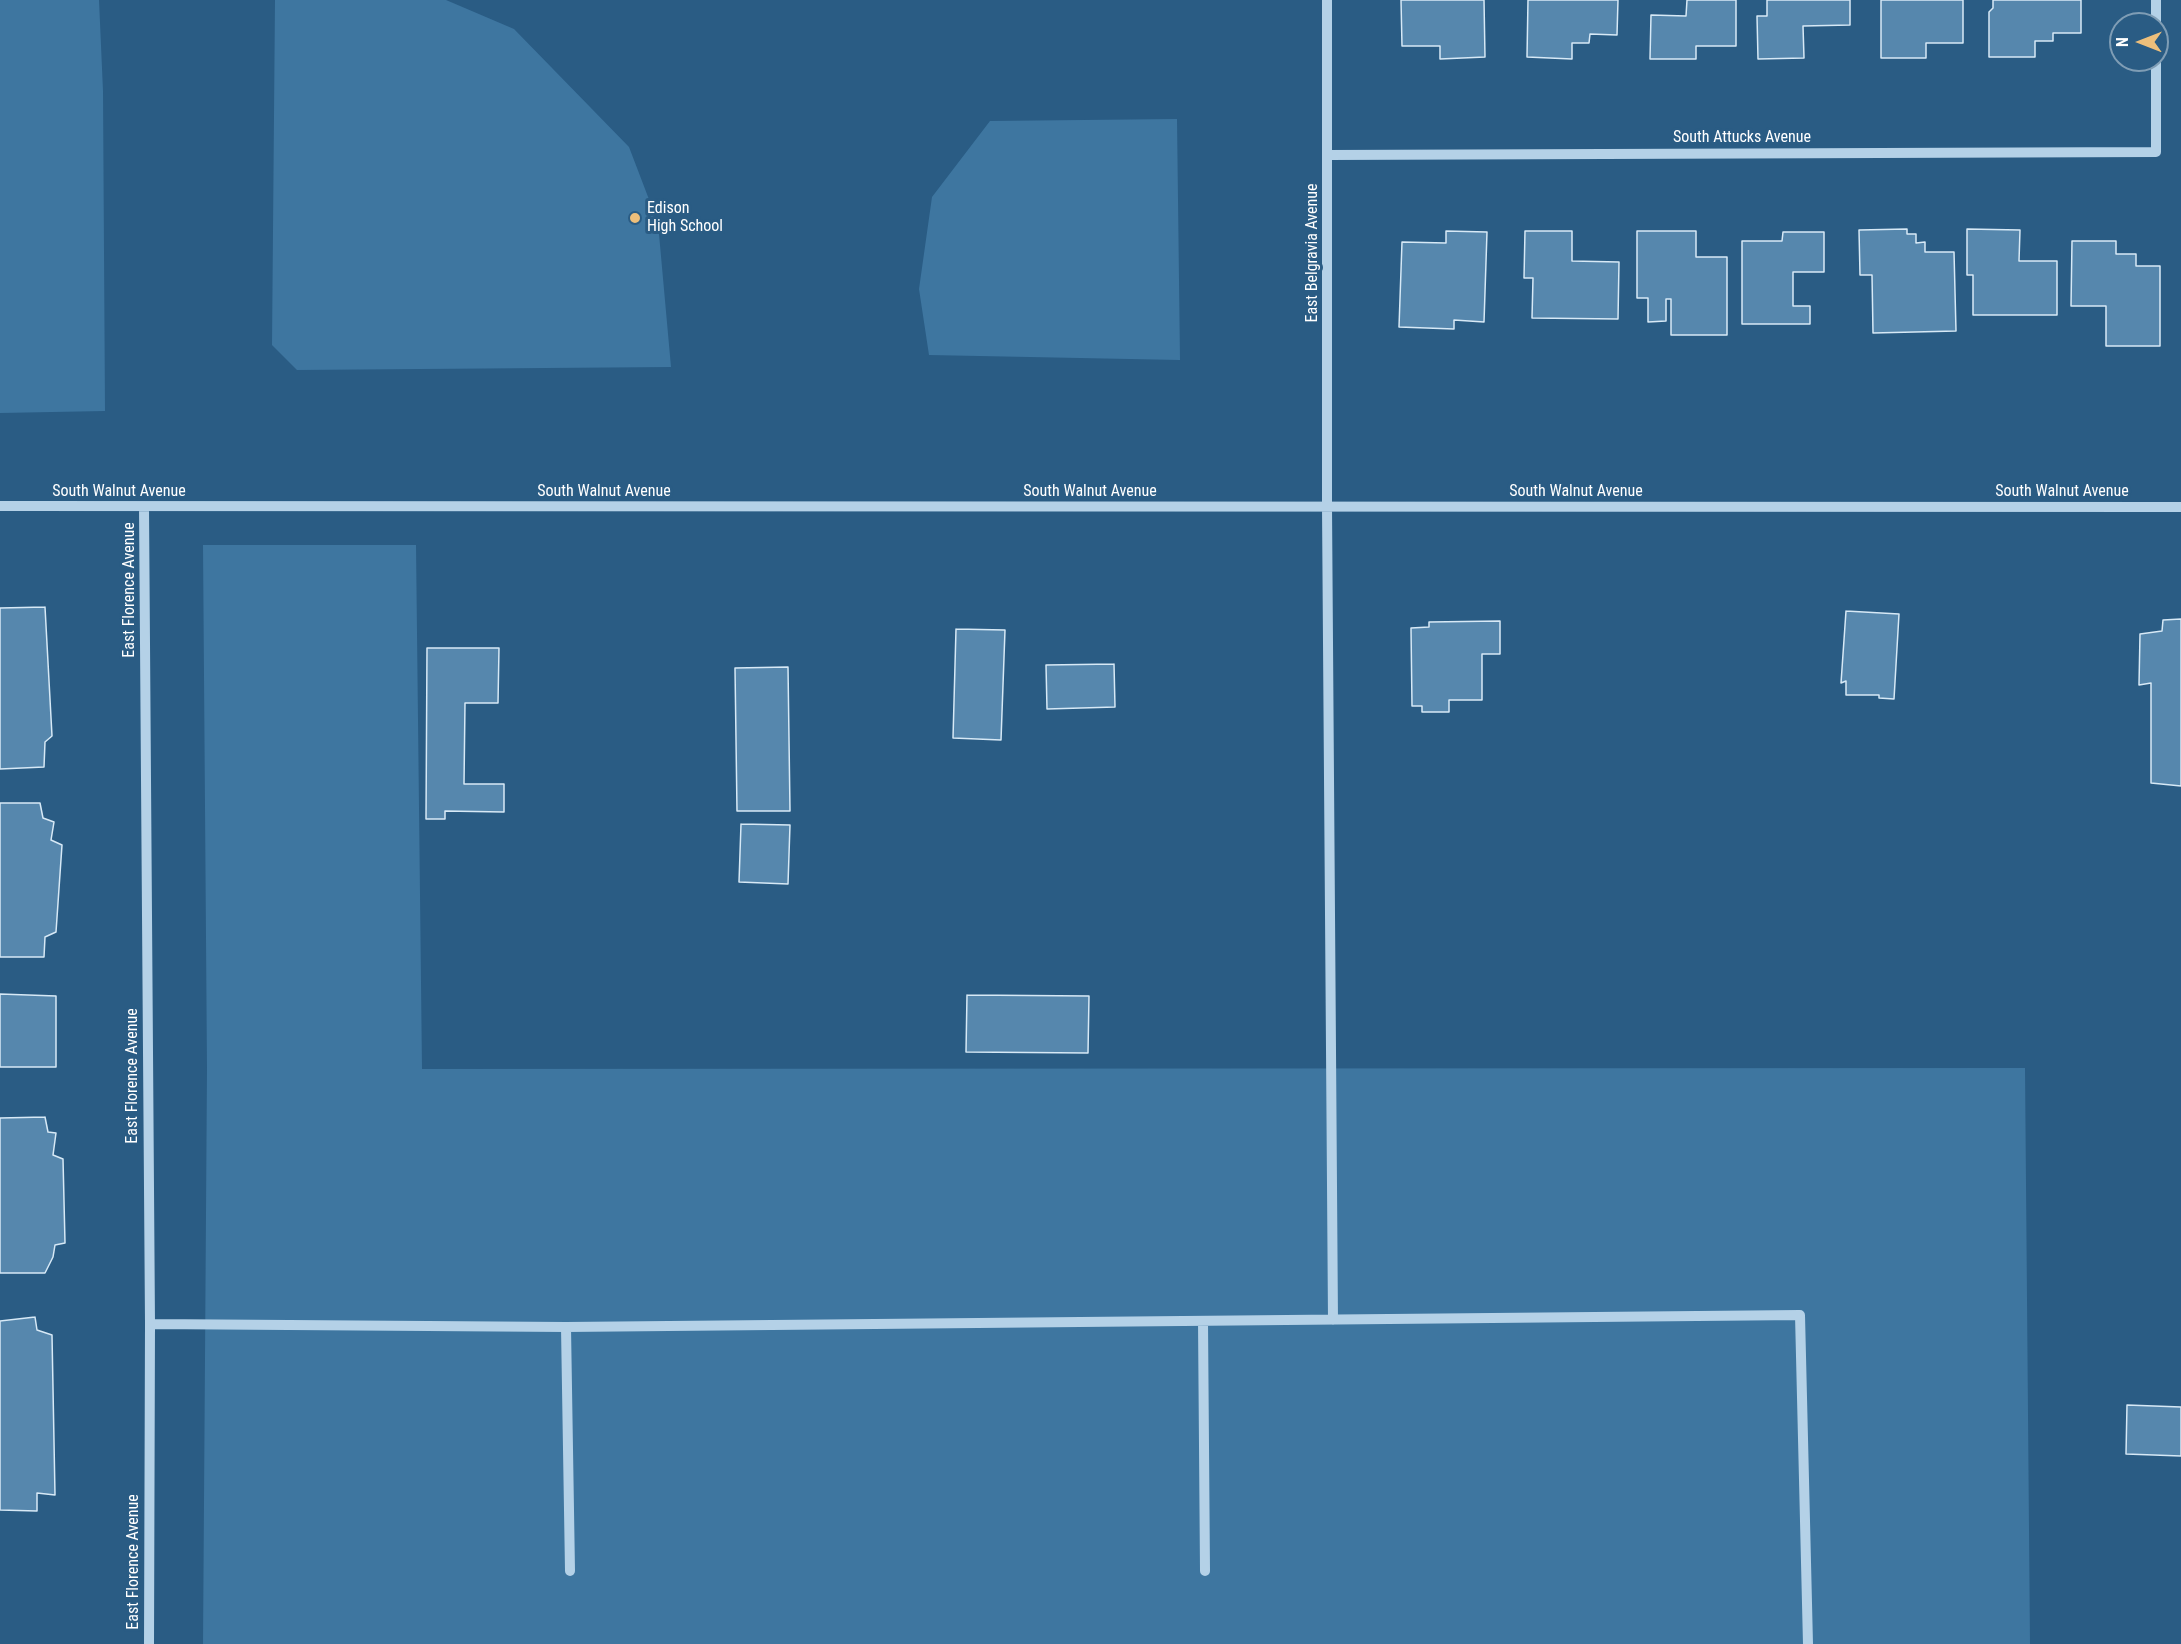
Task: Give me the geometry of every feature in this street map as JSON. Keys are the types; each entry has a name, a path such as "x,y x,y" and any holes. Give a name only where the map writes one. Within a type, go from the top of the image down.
{"street":[{"name":"East Belgravia Avenue","path":"1327,0 1327,507 1333,1320"},
{"name":"South Attucks Avenue","path":"1328,155 2156,152 2156,72"},
{"name":"South Walnut Avenue","path":"0,506 2181,507"},
{"name":"East Florence Avenue","path":"144,507 150,1324 149,1644"},
{"path":"150,1324 566,1327 1800,1315 1808,1644"},
{"path":"1203,1321 1205,1571"},
{"path":"566,1327 570,1571"}],"shaded area":[{"path":"0,0 99,0 103,91 105,411 0,413"},
{"path":"275,0 446,0 514,29 629,147 658,223 671,367 297,370 272,345"},
{"path":"1177,119 1180,360 929,355 919,289 932,197 990,121"},
{"path":"203,545 416,545 422,1069 2025,1068 2030,1644 203,1644 207,1069"}],"building":[{"path":"1401,0 1484,0 1485,57 1440,59 1440,46 1402,46"},
{"path":"1528,0 1618,0 1617,35 1590,34 1589,43 1572,43 1572,59 1527,57"},
{"path":"1687,0 1736,0 1736,46 1696,46 1696,59 1650,59 1651,15 1686,16"},
{"path":"1767,0 1850,0 1850,25 1803,26 1804,58 1758,59 1757,16 1767,16"},
{"path":"1881,0 1963,0 1963,43 1926,43 1926,58 1881,58"},
{"path":"1993,0 2081,0 2081,33 2053,33 2053,41 2035,41 2035,57 1989,57 1989,12 1993,8"},
{"path":"1907,229 1907,234 1916,234 1916,243 1925,242 1925,252 1954,252 1956,331 1873,333 1872,275 1860,275 1859,230"},
{"path":"1967,229 2020,230 2019,261 2057,261 2057,315 1973,315 1973,275 1967,275"},
{"path":"1446,231 1487,232 1484,322 1454,320 1454,329 1399,327 1402,242 1446,243"},
{"path":"1525,231 1572,231 1572,261 1619,262 1618,319 1532,318 1533,278 1524,278"},
{"path":"1637,231 1696,231 1696,257 1727,257 1727,335 1671,335 1671,299 1666,299 1666,321 1648,322 1648,298 1637,298"},
{"path":"1783,232 1824,232 1824,272 1793,272 1793,306 1810,306 1810,324 1742,324 1742,241 1782,241"},
{"path":"2072,241 2116,241 2116,254 2136,254 2136,266 2160,266 2160,346 2106,346 2106,306 2071,306"},
{"path":"45,607 52,736 45,742 44,767 0,769 0,608"},
{"path":"1846,611 1899,614 1894,699 1879,698 1879,695 1846,695 1846,681 1841,683"},
{"path":"2181,619 2181,786 2151,783 2151,683 2139,685 2140,634 2162,631 2163,620"},
{"path":"1500,621 1500,654 1482,654 1482,700 1449,700 1449,712 1422,712 1422,706 1412,706 1411,628 1429,627 1429,622"},
{"path":"956,629 1005,630 1001,740 953,738"},
{"path":"427,648 499,648 498,703 465,703 464,784 504,784 504,812 445,811 445,819 426,819"},
{"path":"1114,664 1115,707 1047,709 1046,665"},
{"path":"788,667 790,811 737,811 735,668"},
{"path":"0,803 40,803 43,818 54,822 51,840 62,845 56,932 45,937 44,957 0,957"},
{"path":"741,824 790,825 788,884 739,882"},
{"path":"0,994 56,996 56,1067 0,1067"},
{"path":"967,995 1089,996 1088,1053 966,1052"},
{"path":"45,1117 48,1132 56,1133 53,1155 63,1159 65,1243 55,1245 53,1257 45,1273 0,1273 0,1118"},
{"path":"35,1317 37,1330 52,1335 55,1495 37,1493 37,1511 0,1510 0,1321"},
{"path":"2127,1405 2181,1407 2181,1456 2126,1454"}],"place":[{"name":"Edison High School","path":"635,218"}]}
